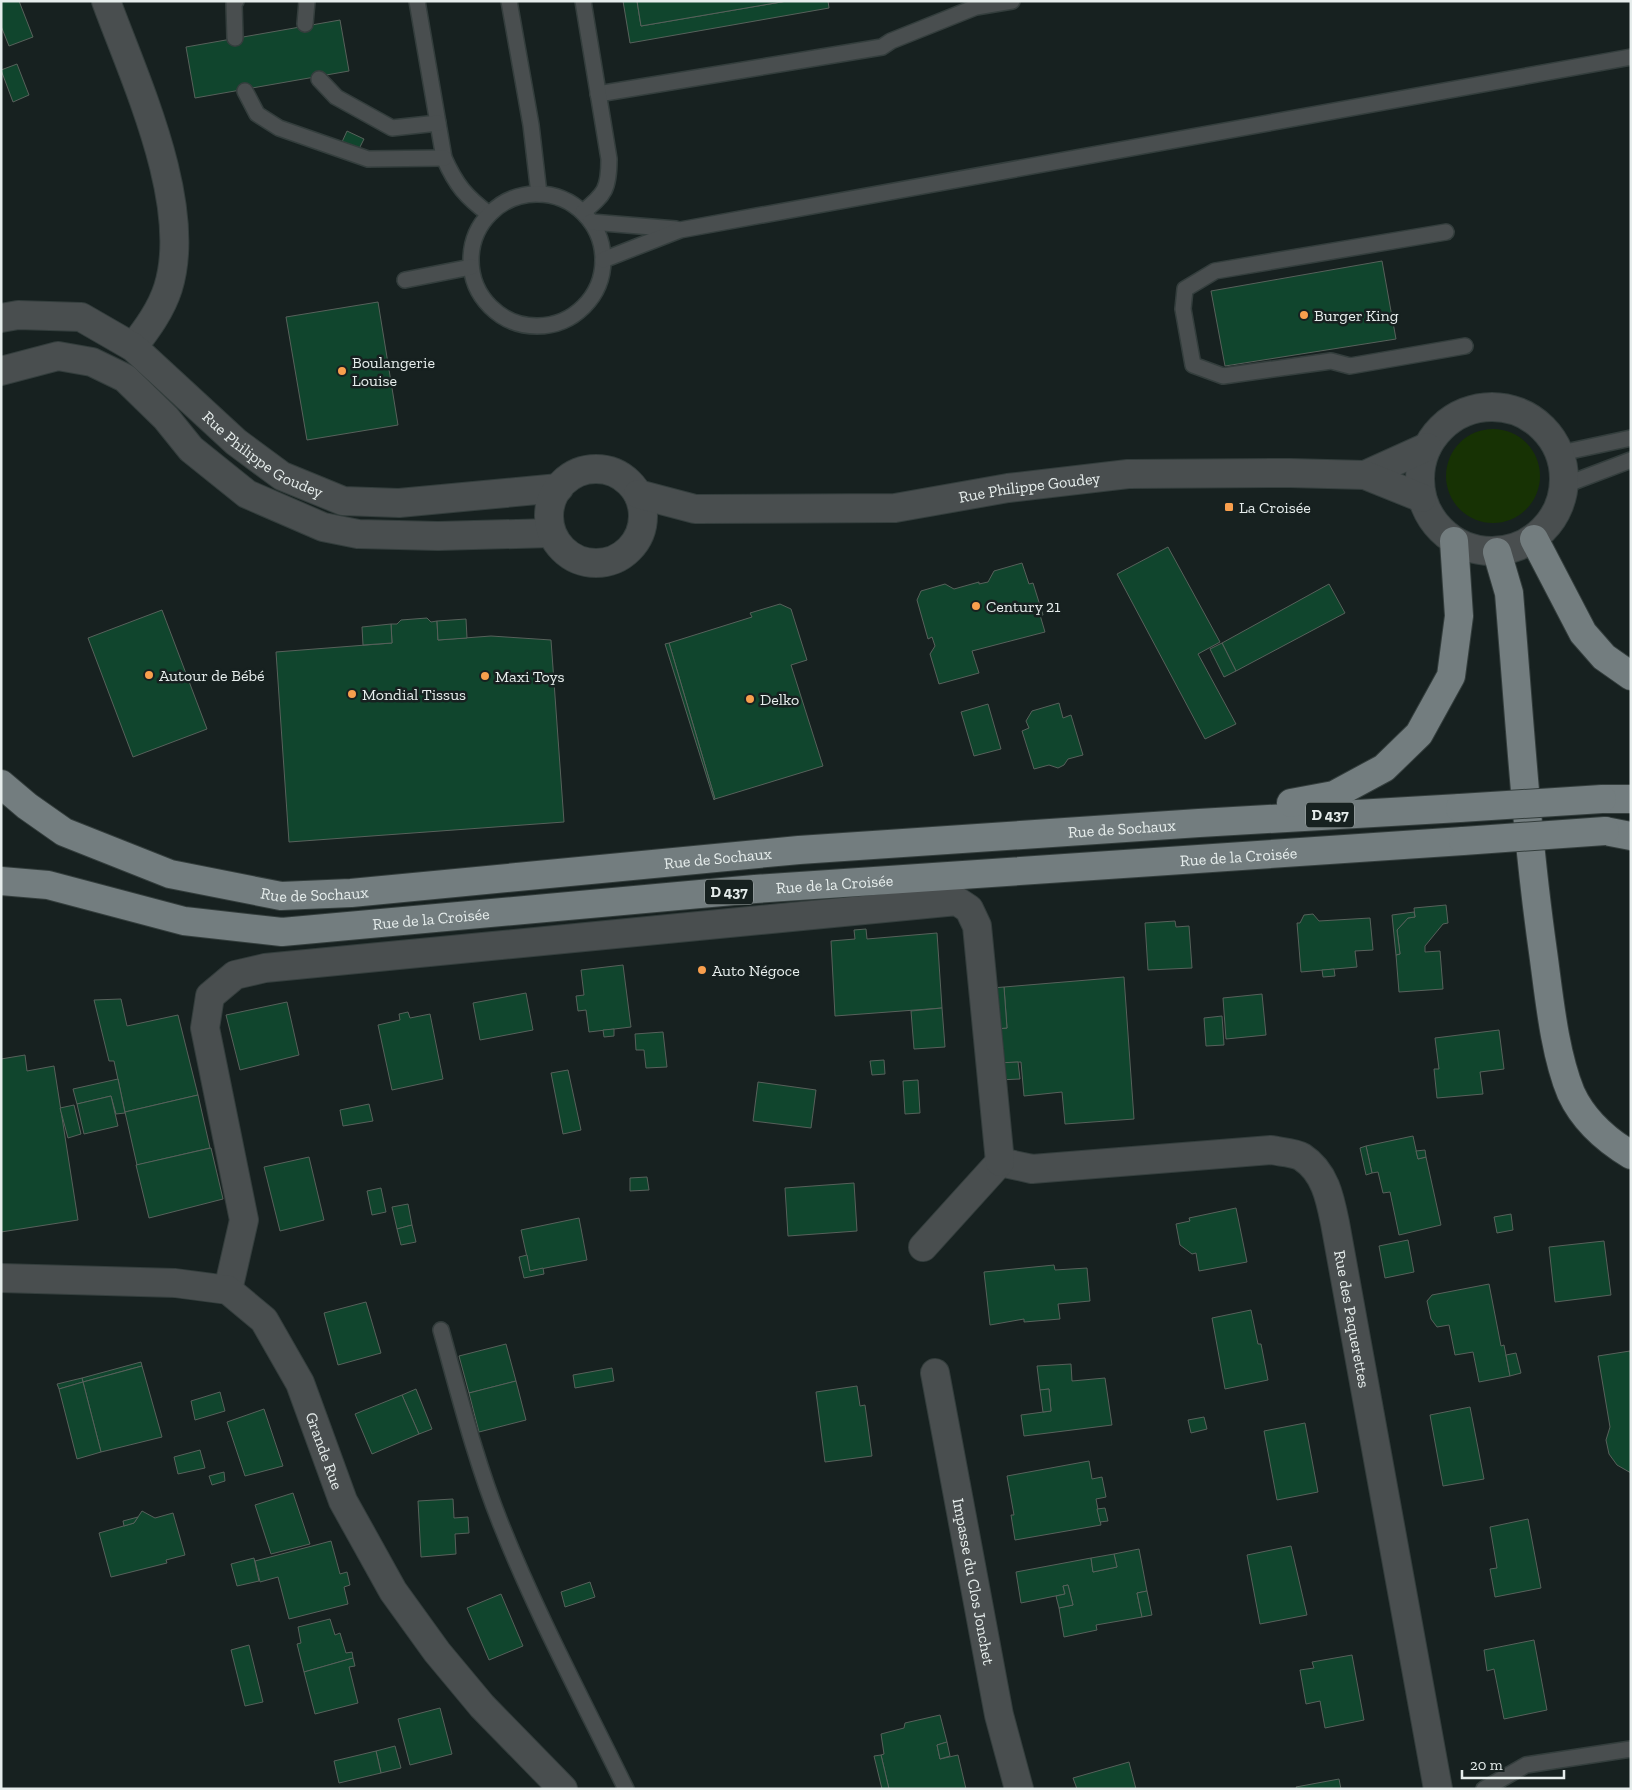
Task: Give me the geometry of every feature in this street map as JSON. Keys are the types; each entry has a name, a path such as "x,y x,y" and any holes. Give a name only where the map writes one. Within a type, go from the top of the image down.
{"main road":[{"path":"1534,539 1583,632 1604,657 1631,676"},
{"path":"1199,822 1334,795 1384,768 1419,734 1451,676 1459,616 1454,541"},
{"path":"1497,552 1509,592 1532,871 1554,1034 1572,1093 1592,1124 1616,1146 1631,1155"},
{"name":"Rue de Sochaux","path":"1,784 27,806 72,835 170,874 281,896 350,893 799,850 1199,822 1602,799 1631,799"},
{"name":"Rue de la Croisée","path":"1,881 48,885 184,921 282,932 755,889 1622,832"}],"street":[{"path":"106,1 146,109 159,152 175,218 175,249 168,288 151,325 133,347"},
{"name":"Rue Philippe Goudey","path":"1,318 18,315 82,317 133,347 236,442 282,476 344,501 399,503 558,488"},
{"name":"Rue Philippe Goudey","path":"1,371 58,356 92,362 125,378 166,418 191,449 247,494 323,527 358,534 438,536 551,533"},
{"path":"1484,406 1508,408 1530,417 1548,432 1561,453 1565,485 1560,506 1549,525 1534,539 1516,548 1497,552 1474,550 1454,541 1440,529 1429,514 1422,498 1421,463 1427,447 1441,427 1461,413 1484,406"},
{"name":"Rue Philippe Goudey","path":"1365,475 1427,447"},
{"path":"601,468 624,478 638,494 643,516 640,531 634,545 622,555 606,562 591,563 577,559 563,549 551,533 549,518 551,503 558,488 570,476 586,470 601,468"},
{"name":"Rue Philippe Goudey","path":"638,494 695,509 895,508 1008,488 1128,474 1365,475 1422,498"},
{"name":"Rue Philippe Goudey","path":"640,531 695,509"},
{"path":"1,1278 175,1283 228,1290 244,1220 205,1028 210,996 235,975 265,968 957,901 968,909 977,926 1000,1162 923,1247"},
{"name":"Rue des Paquerettes","path":"1000,1162 1032,1169 1271,1150 1300,1156 1318,1171 1328,1191 1335,1223 1438,1789"},
{"name":"Grande Rue","path":"228,1290 264,1320 300,1383 343,1501 393,1591 436,1652 482,1706 563,1789"},
{"name":"Impasse du Clos Jonchet","path":"935,1373 999,1716 1019,1789"}],"lane":[{"path":"234,38 234,4 236,1"},
{"path":"305,24 307,1"},
{"path":"417,1 444,158 454,181 470,200 489,214"},
{"path":"509,1 531,125 539,194"},
{"path":"583,1 609,159 609,183 587,217"},
{"path":"598,94 882,47 891,41 976,7 1012,1"},
{"path":"603,260 680,230 1631,57"},
{"path":"319,79 336,98 392,128 438,123"},
{"path":"245,91 257,114 279,128 368,159 444,158"},
{"path":"539,194 559,197 587,217 600,237 603,260 599,284 590,301 574,316 560,323 542,326 519,324 500,315 482,297 474,280 471,255 476,234 489,214 502,204 518,197 539,194"},
{"path":"587,217 680,230"},
{"path":"1446,232 1215,271 1185,289 1183,309 1193,365 1223,376 1331,361 1350,366 1465,346"},
{"path":"405,280 472,267"},
{"path":"1561,453 1631,438"},
{"path":"1565,485 1631,460"},
{"path":"441,1330 470,1436 500,1522 544,1621 626,1789"},
{"path":"1484,1789 1526,1765 1631,1748"}],"green space":[{"path":"1493,429 1511,432 1526,443 1537,458 1540,476 1537,494 1526,509 1511,520 1493,523 1475,520 1460,509 1449,494 1446,476 1449,458 1460,443 1475,432"}],"building":[{"path":"1,1 19,1 33,37 9,46 1,26"},
{"path":"623,1 637,1 641,26 787,1 828,1 829,8 630,43"},
{"path":"637,1 787,1 641,26"},
{"path":"340,20 349,71 195,98 186,47"},
{"path":"17,64 29,95 13,102 1,70"},
{"path":"347,131 364,139 359,149 342,142"},
{"name":"Burger King","path":"1382,261 1396,339 1225,366 1211,291"},
{"name":"Boulangerie Louise","path":"378,302 398,425 307,440 286,317"},
{"path":"1168,547 1220,642 1198,654 1236,724 1205,739 1117,574"},
{"path":"1022,563 1029,584 1033,583 1043,615 1040,615 1045,632 972,651 979,673 939,684 930,654 935,646 932,637 928,639 917,600 921,591 945,584 954,589 979,582 979,584 988,582 994,571"},
{"path":"1329,584 1345,613 1236,671 1222,643"},
{"path":"780,604 791,609 807,660 791,665 823,766 715,799 669,643 752,617 750,613"},
{"path":"162,610 207,729 133,757 88,638"},
{"path":"427,618 431,622 437,621 438,640 491,636 551,640 564,822 289,842 276,652 392,643 391,624 397,624 401,620"},
{"path":"466,619 467,638 438,640 437,621"},
{"path":"391,624 392,643 363,645 362,627"},
{"path":"669,643 715,799 714,800 665,644"},
{"path":"1222,643 1236,671 1224,677 1210,649"},
{"path":"1059,703 1063,718 1071,715 1083,755 1068,759 1064,765 1058,768 1049,765 1034,769 1022,731 1029,728 1026,721 1032,711"},
{"path":"988,704 1001,749 974,756 961,712"},
{"path":"1446,905 1448,923 1443,924 1425,946 1425,952 1440,951 1443,989 1399,992 1396,955 1400,954 1397,930 1408,918 1415,917 1414,908"},
{"path":"1414,912 1415,917 1408,918 1397,930 1400,954 1396,955 1392,915"},
{"path":"1313,914 1319,921 1370,918 1373,950 1355,951 1357,967 1301,972 1297,923 1300,923 1304,915"},
{"path":"1175,921 1176,927 1189,926 1192,968 1148,970 1145,923"},
{"path":"866,929 867,939 937,933 942,1008 835,1016 831,941 855,939 854,930"},
{"path":"623,965 631,1027 589,1032 586,1010 578,1011 576,996 584,995 581,970"},
{"path":"1334,969 1335,976 1323,977 1322,970"},
{"path":"1124,977 1134,1119 1065,1124 1062,1092 1024,1096 1021,1062 997,1063 995,1029 1007,1028 1004,987"},
{"path":"1004,987 1007,1028 995,1029 991,988"},
{"path":"526,993 533,1030 480,1040 473,1003"},
{"path":"1262,994 1266,1035 1226,1039 1223,998"},
{"path":"121,999 127,1026 178,1015 198,1095 125,1112 114,1061 109,1061 94,1000"},
{"path":"287,1002 299,1055 240,1070 226,1015"},
{"path":"942,1008 945,1047 914,1049 911,1011"},
{"path":"408,1012 410,1018 430,1014 443,1079 392,1090 378,1025 400,1020 399,1014"},
{"path":"1222,1016 1224,1045 1206,1046 1204,1018"},
{"path":"614,1029 614,1036 604,1037 603,1030"},
{"path":"1499,1030 1504,1069 1480,1072 1483,1094 1437,1098 1434,1069 1439,1069 1435,1038"},
{"path":"663,1032 667,1067 646,1068 644,1050 636,1050 635,1034"},
{"path":"25,1055 27,1071 54,1066 78,1220 1,1232 1,1059"},
{"path":"884,1060 885,1074 872,1075 870,1061"},
{"path":"1018,1062 1020,1079 998,1080 997,1063"},
{"path":"568,1070 581,1130 563,1134 551,1073"},
{"path":"118,1079 125,1113 116,1114 111,1096 77,1104 73,1089"},
{"path":"918,1080 920,1113 905,1114 903,1081"},
{"path":"758,1082 816,1090 811,1128 753,1121"},
{"path":"198,1095 210,1148 137,1165 125,1112"},
{"path":"111,1096 118,1126 84,1134 77,1104"},
{"path":"369,1104 373,1121 343,1126 340,1110"},
{"path":"74,1105 81,1134 68,1138 60,1108"},
{"path":"1413,1136 1418,1159 1426,1157 1441,1225 1399,1235 1390,1192 1383,1193 1378,1172 1372,1173 1366,1146"},
{"path":"1366,1146 1372,1173 1366,1175 1360,1148"},
{"path":"211,1148 223,1199 149,1218 136,1165"},
{"path":"1425,1150 1426,1157 1418,1159 1416,1151"},
{"path":"309,1157 324,1220 280,1231 264,1167"},
{"path":"647,1177 649,1190 630,1191 630,1178"},
{"path":"854,1183 857,1231 788,1236 785,1188"},
{"path":"381,1188 386,1212 372,1215 367,1191"},
{"path":"408,1204 412,1225 397,1229 392,1207"},
{"path":"1236,1208 1247,1262 1199,1271 1196,1253 1192,1254 1180,1245 1176,1224 1190,1221 1189,1218"},
{"path":"1511,1214 1513,1230 1497,1233 1494,1217"},
{"path":"579,1218 587,1260 530,1271 521,1230"},
{"path":"412,1225 416,1242 401,1245 397,1229"},
{"path":"1408,1240 1414,1272 1385,1278 1379,1246"},
{"path":"1604,1241 1611,1295 1555,1302 1549,1247"},
{"path":"527,1255 530,1271 543,1268 544,1274 524,1278 519,1257"},
{"path":"1054,1265 1055,1270 1087,1268 1090,1301 1058,1304 1060,1319 1024,1322 1024,1319 990,1325 984,1272"},
{"path":"1489,1284 1501,1346 1504,1345 1510,1376 1479,1382 1473,1352 1455,1355 1449,1325 1437,1327 1431,1319 1427,1301 1432,1295"},
{"path":"366,1302 381,1353 338,1365 324,1313"},
{"path":"1251,1310 1258,1344 1261,1344 1268,1380 1225,1389 1212,1318"},
{"path":"506,1344 516,1381 469,1393 459,1356"},
{"path":"1630,1351 1631,1473 1617,1465 1609,1454 1606,1440 1610,1427 1598,1356"},
{"path":"1516,1353 1521,1373 1510,1376 1506,1355"},
{"path":"141,1362 142,1366 83,1382 82,1378"},
{"path":"1071,1364 1072,1381 1105,1378 1112,1425 1024,1436 1021,1415 1051,1411 1049,1389 1040,1390 1037,1366"},
{"path":"142,1366 162,1437 101,1452 83,1382"},
{"path":"612,1368 614,1381 575,1388 573,1375"},
{"path":"82,1378 83,1382 59,1389 57,1384"},
{"path":"516,1381 526,1420 479,1432 469,1393"},
{"path":"83,1382 101,1452 77,1459 59,1389"},
{"path":"857,1386 860,1406 865,1405 872,1456 825,1462 816,1392"},
{"path":"416,1389 432,1429 419,1434 402,1395"},
{"path":"1049,1389 1051,1411 1043,1412 1040,1390"},
{"path":"220,1392 225,1411 195,1420 191,1401"},
{"path":"402,1395 419,1434 372,1454 355,1414"},
{"path":"1470,1407 1484,1479 1443,1486 1430,1415"},
{"path":"264,1409 283,1466 245,1476 227,1422"},
{"path":"1204,1417 1207,1429 1191,1433 1188,1420"},
{"path":"1305,1423 1318,1492 1277,1500 1264,1431"},
{"path":"200,1450 205,1468 178,1474 174,1457"},
{"path":"1089,1461 1092,1479 1102,1477 1106,1497 1096,1499 1101,1525 1015,1540 1011,1515 1014,1515 1007,1476"},
{"path":"224,1472 225,1481 212,1485 209,1476"},
{"path":"293,1493 310,1544 271,1554 255,1505"},
{"path":"453,1499 454,1518 468,1517 469,1533 455,1534 456,1554 421,1557 418,1501"},
{"path":"1105,1508 1108,1521 1100,1522 1097,1509"},
{"path":"142,1511 155,1518 173,1513 185,1555 166,1560 167,1563 111,1577 99,1533 134,1523"},
{"path":"138,1517 134,1523 124,1526 123,1521"},
{"path":"1528,1519 1541,1588 1495,1597 1490,1569 1497,1568 1490,1527"},
{"path":"331,1541 340,1574 347,1572 350,1585 344,1587 348,1604 289,1619 278,1577 260,1582 255,1561"},
{"path":"1291,1546 1307,1615 1260,1624 1247,1555"},
{"path":"1139,1549 1147,1591 1137,1593 1142,1617 1096,1625 1097,1630 1064,1637 1059,1608 1073,1605 1068,1585 1063,1586 1065,1594 1021,1603 1016,1572 1091,1558 1093,1572 1117,1567 1114,1554"},
{"path":"1114,1554 1117,1567 1093,1572 1091,1558"},
{"path":"254,1558 259,1581 237,1586 231,1564"},
{"path":"590,1582 595,1597 565,1607 561,1592"},
{"path":"1068,1585 1073,1605 1059,1608 1056,1596 1065,1594 1063,1586"},
{"path":"1147,1591 1152,1615 1142,1617 1137,1593"},
{"path":"501,1594 523,1646 489,1660 467,1608"},
{"path":"330,1619 335,1635 340,1633 346,1653 352,1652 353,1658 304,1672 297,1644 301,1643 298,1627"},
{"path":"1534,1640 1547,1710 1504,1719 1494,1669 1487,1671 1484,1650"},
{"path":"249,1645 263,1702 245,1706 231,1650"},
{"path":"1352,1655 1364,1720 1325,1728 1320,1701 1306,1704 1300,1670 1314,1668 1312,1662"},
{"path":"353,1658 355,1666 349,1667 358,1703 315,1714 304,1672"},
{"path":"440,1708 452,1754 410,1765 398,1719"},
{"path":"940,1715 947,1742 937,1745 940,1759 958,1755 966,1789 889,1789 881,1755 884,1754 881,1734 904,1728 905,1723"},
{"path":"947,1742 950,1756 940,1759 937,1745"},
{"path":"395,1746 401,1768 381,1773 376,1751"},
{"path":"376,1751 381,1773 339,1783 334,1761"},
{"path":"881,1755 889,1789 882,1789 874,1756"},
{"path":"1129,1762 1136,1789 1077,1789 1073,1778"},
{"path":"1339,1779 1341,1789 1297,1789 1296,1787"}],"place":[{"name":"Burger King","path":"1304,315"},
{"name":"Boulangerie Louise","path":"342,371"},
{"name":"La Croisée","path":"1229,507"},
{"name":"Century 21","path":"976,606"},
{"name":"Autour de Bébé","path":"149,675"},
{"name":"Maxi Toys","path":"485,676"},
{"name":"Mondial Tissus","path":"352,694"},
{"name":"Delko","path":"750,699"},
{"name":"Auto Négoce","path":"702,970"}]}
